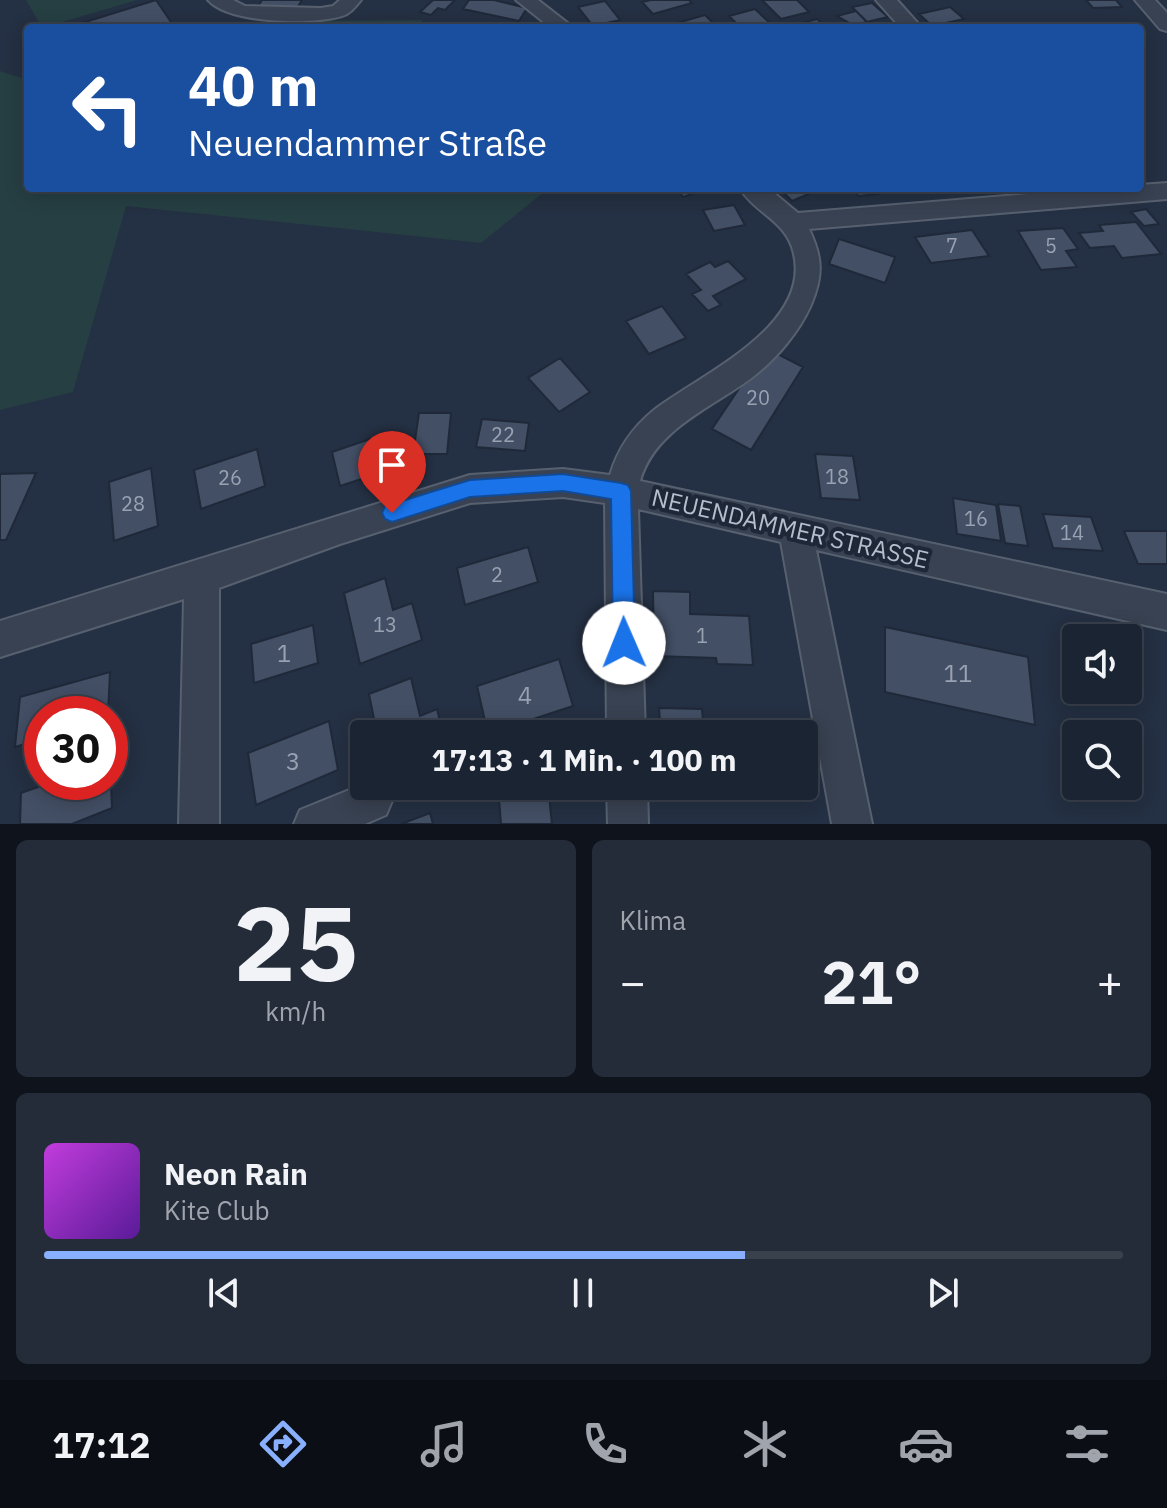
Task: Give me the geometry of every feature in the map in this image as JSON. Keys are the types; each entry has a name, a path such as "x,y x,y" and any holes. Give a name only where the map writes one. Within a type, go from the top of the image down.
{"street":[{"path":"218,0 241,12 321,14 339,11 351,0"},
{"path":"526,0 559,24"},
{"path":"886,0 908,24"},
{"path":"1145,0 1167,25"},
{"path":"1144,192 1167,191"},
{"path":"626,720 621,491 632,454 664,420 746,366 790,321 807,283 806,250 793,222 757,192"},
{"path":"793,222 1057,194 1130,192"},
{"name":"NEUENDAMMER STRASSE","path":"0,639 470,489 563,483 621,491 1167,612"},
{"path":"796,532 852,824"},
{"path":"199,824 202,577"},
{"path":"627,800 628,824"},
{"path":"314,824 372,801"}],"green space":[{"path":"26,0 137,0 56,24 40,24"},
{"path":"421,20 424,24 268,24 276,21"},
{"path":"0,71 24,79 24,192 544,192 481,243 126,206 73,392 0,410"}],"building":[{"path":"156,0 172,24 79,24"},
{"path":"262,0 302,0 294,13 255,11"},
{"path":"433,0 455,0 445,10 438,8 431,15 420,12"},
{"path":"469,0 494,0 527,8 519,21 463,9"},
{"path":"689,0 692,3 653,14 642,2"},
{"path":"762,0 797,0 809,12 781,19"},
{"path":"1086,0 1116,0 1122,7 1093,8"},
{"path":"605,1 620,20 591,24 578,7"},
{"path":"872,3 888,17 867,22 852,7"},
{"path":"950,7 964,19 930,24 919,14"},
{"path":"755,9 771,24 737,24 729,16"},
{"path":"856,11 867,22 851,24 837,16"},
{"path":"705,15 714,24 678,24"},
{"path":"817,19 823,24 798,24"},
{"path":"680,192 698,192 683,197"},
{"path":"783,192 813,192 792,201"},
{"path":"856,192 879,194 858,196"},
{"path":"734,205 745,225 714,231 703,210"},
{"path":"1146,209 1159,224 1144,226 1131,212"},
{"path":"1136,222 1161,254 1122,258 1114,246 1090,248 1079,233 1103,231 1099,225"},
{"path":"1063,228 1078,249 1066,251 1077,267 1041,270 1018,231"},
{"path":"972,230 989,256 931,263 915,237"},
{"path":"839,239 895,257 885,283 829,264"},
{"path":"728,261 746,279 713,296 721,305 708,311 692,294 701,290 686,274 710,262 715,267"},
{"path":"662,306 686,338 649,354 626,321"},
{"path":"766,348 803,367 751,450 712,429"},
{"path":"560,358 590,392 559,412 528,378"},
{"path":"419,413 451,413 447,454 413,454"},
{"path":"482,419 529,423 525,451 476,447"},
{"path":"373,438 383,472 340,486 332,452"},
{"path":"257,449 265,486 201,509 194,470"},
{"path":"815,454 853,456 860,500 821,498"},
{"path":"151,468 158,526 114,541 109,482"},
{"path":"36,473 6,540 0,540 0,474"},
{"path":"953,498 996,505 1001,541 957,534"},
{"path":"998,504 1020,506 1028,546 1005,543"},
{"path":"1043,514 1091,517 1103,551 1053,548"},
{"path":"1124,531 1167,531 1167,564 1138,564"},
{"path":"528,547 538,582 465,605 457,568"},
{"path":"385,578 393,610 412,603 422,640 360,664 344,593"},
{"path":"653,591 690,592 690,614 749,616 753,665 717,664 716,658 654,656"},
{"path":"313,625 318,663 254,683 251,644"},
{"path":"885,627 1028,657 1035,725 885,692"},
{"path":"559,659 573,706 530,720 485,720 477,686"},
{"path":"110,672 109,696 24,696 24,744 15,747 20,697"},
{"path":"411,678 420,716 437,709 440,720 374,720 369,694"},
{"path":"659,708 702,709 703,720 660,720"},
{"path":"329,721 338,770 256,805 248,753"},
{"path":"24,792 24,800 112,800 112,808 72,824 20,824 21,793"},
{"path":"499,800 549,800 552,824 501,824"},
{"path":"430,813 433,824 401,824"}],"route":[{"path":"392,513 470,489 563,483 621,491 624,643"}]}
